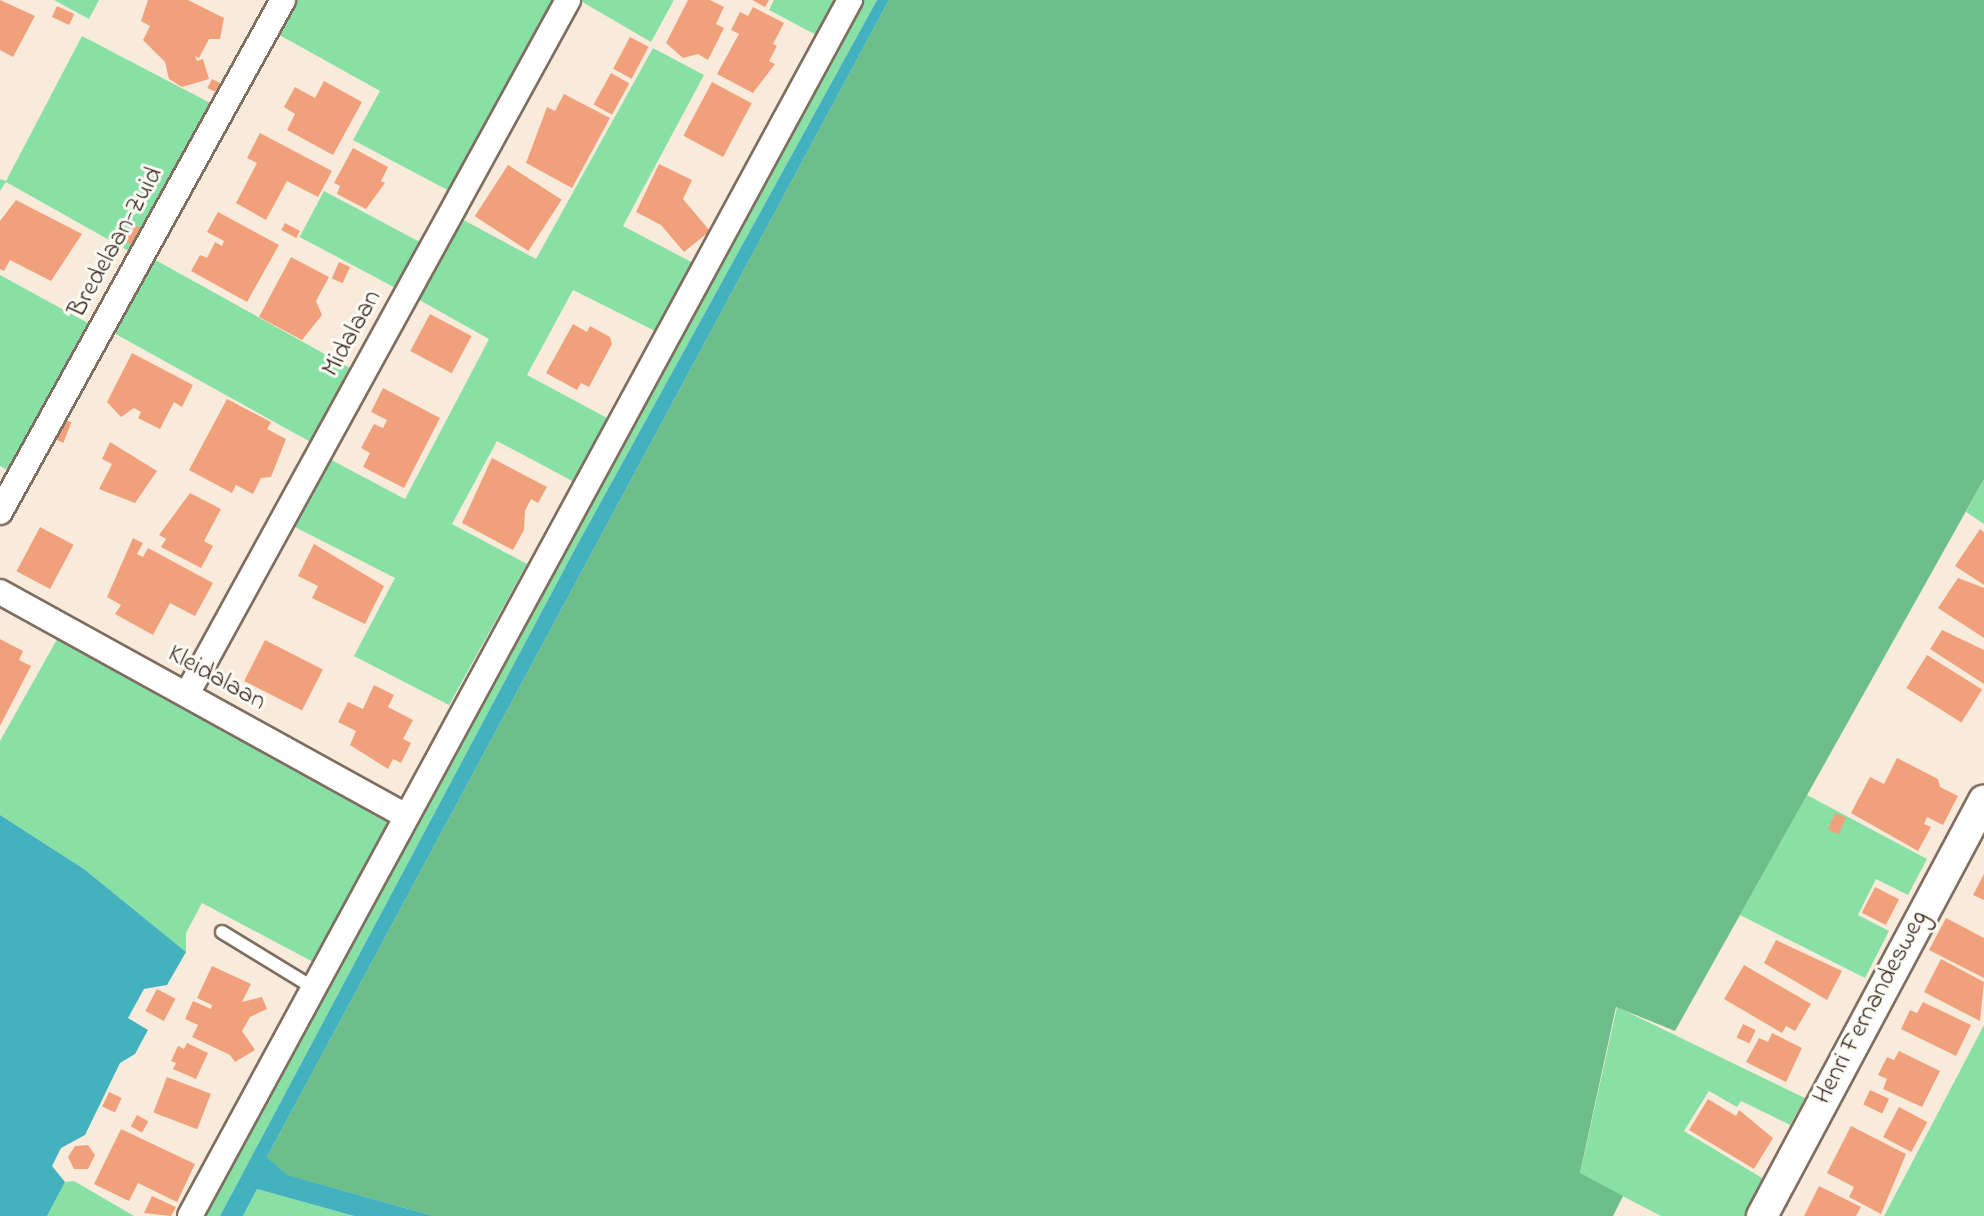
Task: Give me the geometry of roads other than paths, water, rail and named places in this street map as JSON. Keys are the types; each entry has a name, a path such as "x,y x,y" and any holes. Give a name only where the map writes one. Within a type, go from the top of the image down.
{"street":[{"name":"Bredelaan-Zuid","path":"0,512 283,0"},
{"name":"Midalaan","path":"187,694 568,0"},
{"path":"190,1216 404,815 850,0"},
{"name":"Kleidalaan","path":"0,592 404,815"},
{"name":"Henri Fernandesweg","path":"1762,1216 1984,801"}],"lane":[{"path":"222,932 312,987"}],"water":[{"path":"877,0 889,0 267,1157 287,1175 434,1216 354,1216 257,1189 243,1216 220,1216 575,549"},
{"path":"0,815 84,869 186,952 167,985 144,989 128,1018 148,1030 135,1054 120,1063 85,1135 61,1148 52,1166 65,1182 47,1216 0,1216"}]}
